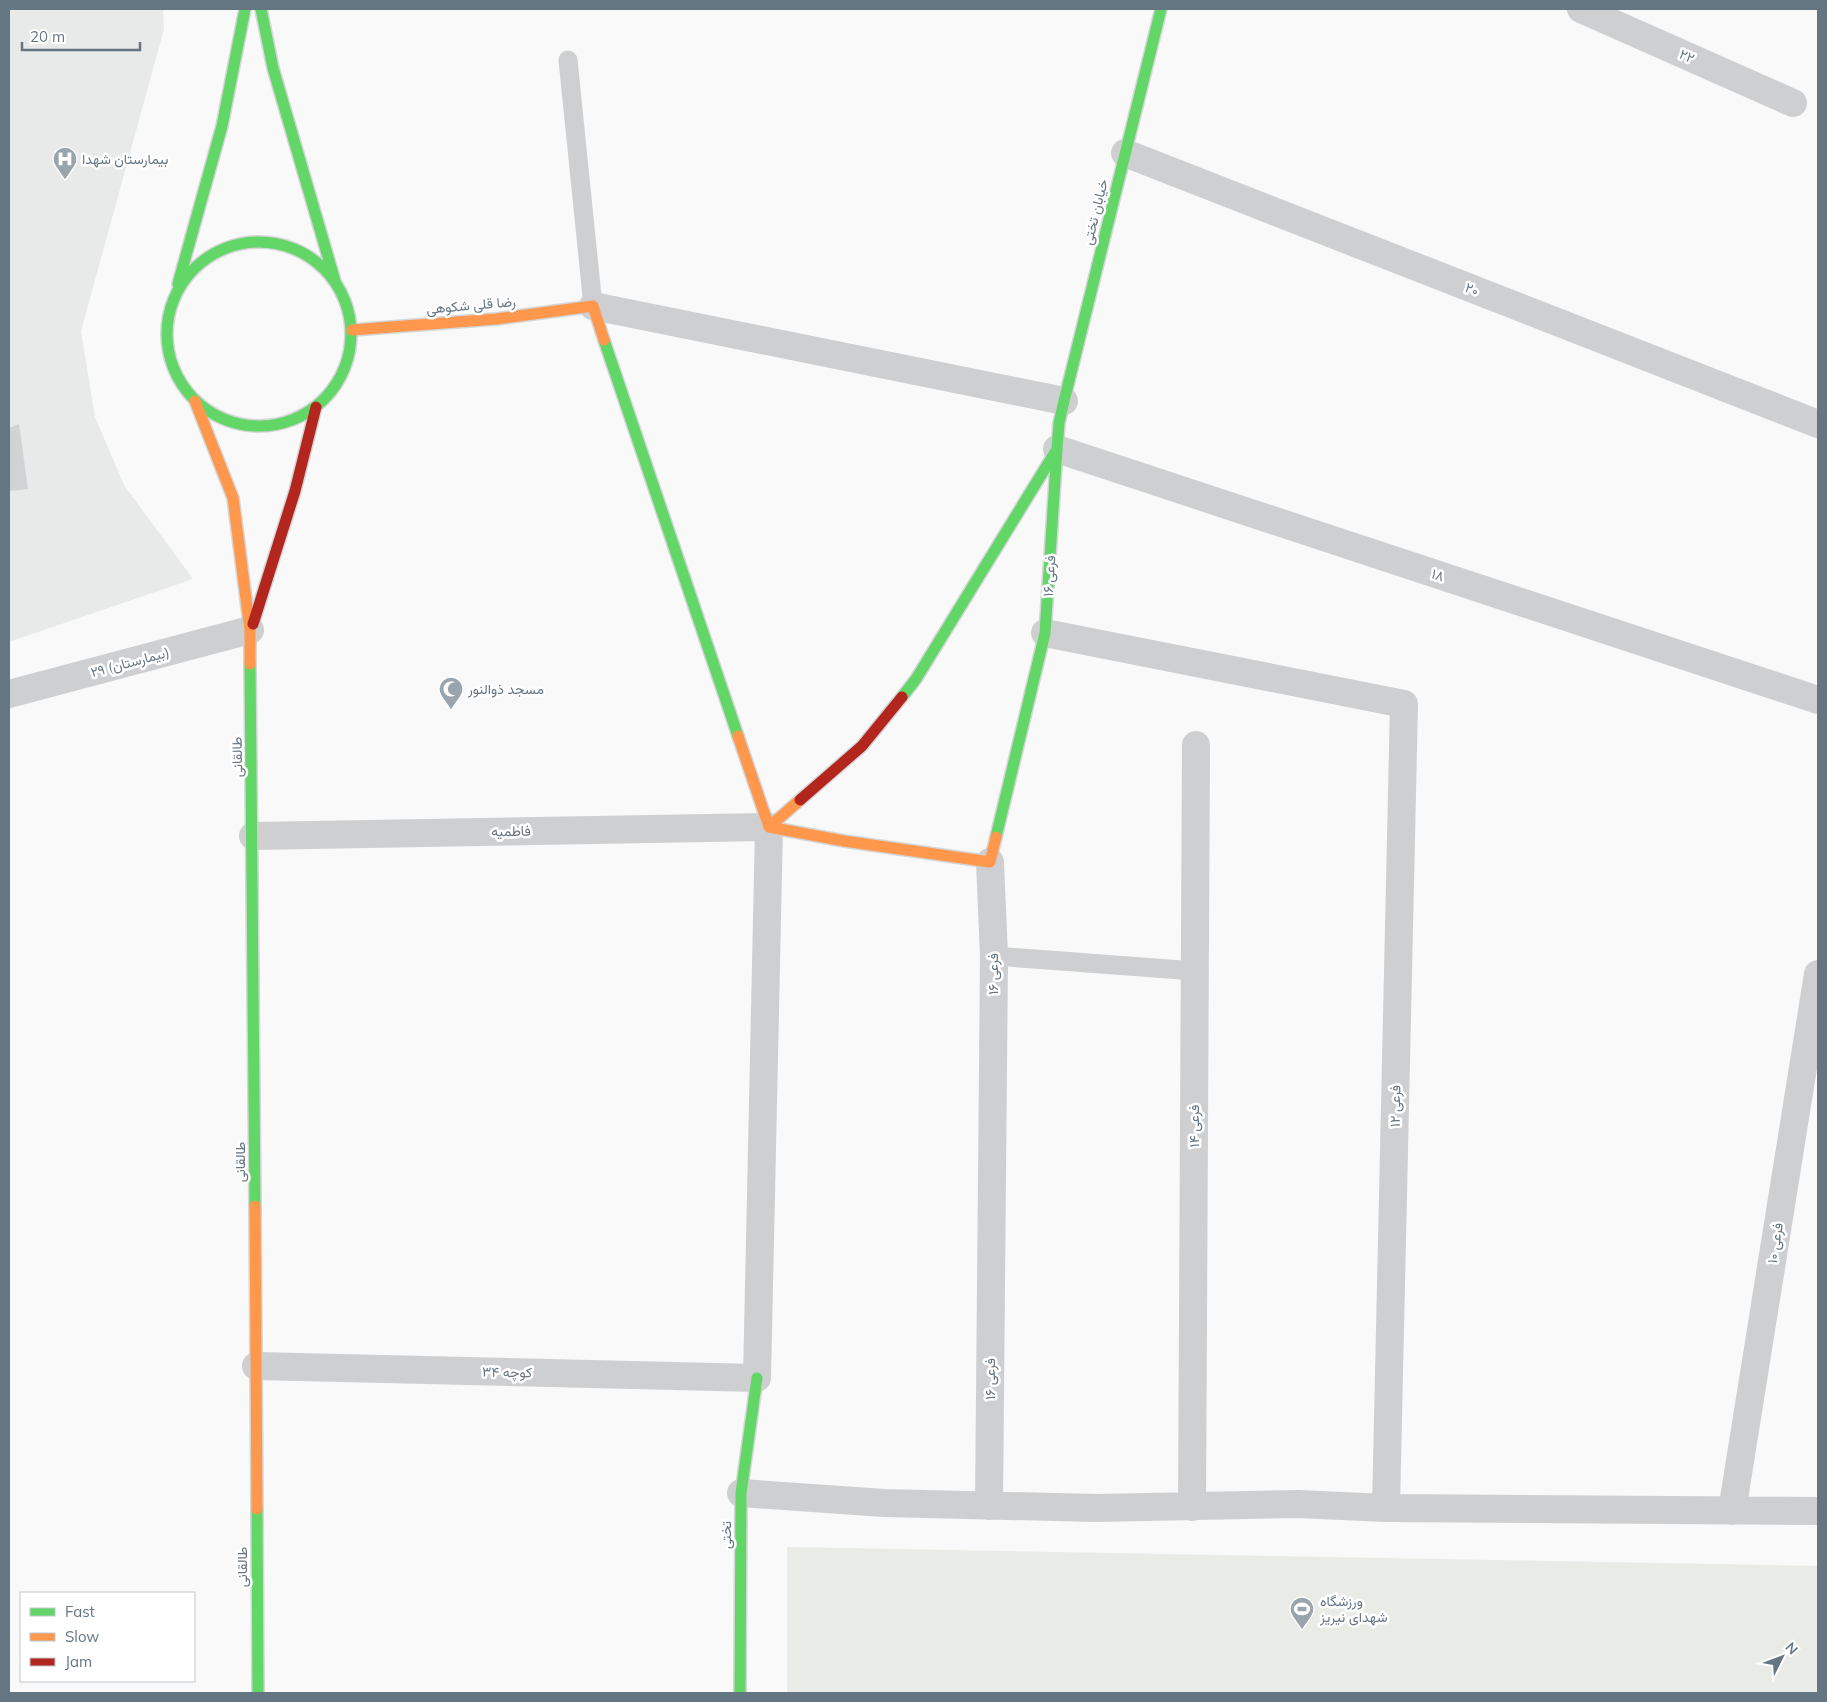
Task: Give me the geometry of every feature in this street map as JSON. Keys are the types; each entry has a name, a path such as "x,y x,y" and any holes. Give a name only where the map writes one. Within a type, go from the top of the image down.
{"main road":[{"path":"175,294 191,270 214,252 241,243 272,242 303,252 328,272 345,299 352,330 348,362 333,390 316,407 295,420 271,426 246,426 218,417 195,400 178,378 168,351 167,322 222,126 245,9"},
{"path":"261,9 273,68 336,284"},
{"name":"خیابان تختی","path":"1060,424 1161,9"},
{"path":"593,306 769,827"},
{"name":"رضا قلی شکوهی","path":"352,330 496,319 593,306"},
{"path":"195,400 233,498 250,630"},
{"path":"250,630 295,491 316,407"},
{"path":"769,827 862,746 916,679 1060,424"},
{"name":"فرعی ۱۶","path":"990,862 1045,633 1060,424"},
{"name":"طالقانی","path":"250,630 258,1693"},
{"path":"769,827 844,841 990,862"},
{"name":"تختی","path":"740,1693 741,1493 758,1378"}],"street":[{"name":"۲۲","path":"1581,9 1793,103"},
{"name":"۲۰","path":"1125,153 1818,424"},
{"name":"۱۸","path":"593,306 1060,424 1818,700"},
{"name":"۲۹ (بیمارستان)","path":"9,694 250,630"},
{"name":"فرعی ۱۲","path":"1045,633 1404,704 1386,1508"},
{"name":"فرعی ۱۴","path":"1192,1507 1196,746"},
{"name":"فاطمیه","path":"253,836 769,827"},
{"path":"758,1378 769,827"},
{"name":"فرعی ۱۶","path":"989,1506 994,956 990,862"},
{"name":"فرعی ۱۰","path":"1732,1511 1818,974"},
{"name":"کوچه ۳۴","path":"256,1366 758,1378"},
{"path":"741,1493 884,1503 1096,1508 1298,1504 1386,1508 1818,1511"}],"lane":[{"path":"568,60 593,306"},
{"path":"994,956 1195,971"}],"shaded area":[{"name":"بیمارستان شهدا","path":"9,9 163,9 164,29 81,331 95,417 124,485 193,579 9,642"},
{"name":"ورزشگاه شهدای نیریز","path":"787,1547 1818,1566 1818,1693 787,1693"}],"building":[{"path":"19,424 28,489 9,491 9,428"}],"traffic: fast":[{"path":"178,284 222,126 245,9"},
{"path":"261,9 273,68 335,281"},
{"path":"1057,449 1059,423 1064,401 1161,9"},
{"path":"250,242 268,242 294,249 310,257 324,269 336,283 344,299 351,325 351,334 351,343 344,369 336,385 324,399 310,411 286,422 268,426 250,426 232,422 208,411 182,385 171,361 167,343 167,325 171,307 182,283 208,257 232,246 250,242"},
{"path":"604,340 738,736"},
{"path":"996,837 1045,633 1057,449"},
{"path":"902,697 916,679 1057,449"},
{"path":"250,664 255,1206"},
{"path":"740,1693 741,1493 757,1378"},
{"path":"257,1509 258,1693"}],"traffic: slow":[{"path":"352,330 496,319 593,306 604,340"},
{"path":"195,401 233,498 250,630 250,664"},
{"path":"738,736 769,827"},
{"path":"800,800 769,827 844,841 990,862 996,837"},
{"path":"255,1206 257,1509"}],"traffic: jam":[{"path":"253,624 295,491 316,407"},
{"path":"800,800 862,746 902,697"}],"place":[{"name":"بیمارستان شهدا","path":"65,180"},
{"name":"مسجد ذوالنور","path":"451,710"},
{"name":"ورزشگاه شهدای نیریز","path":"1302,1630"}]}
